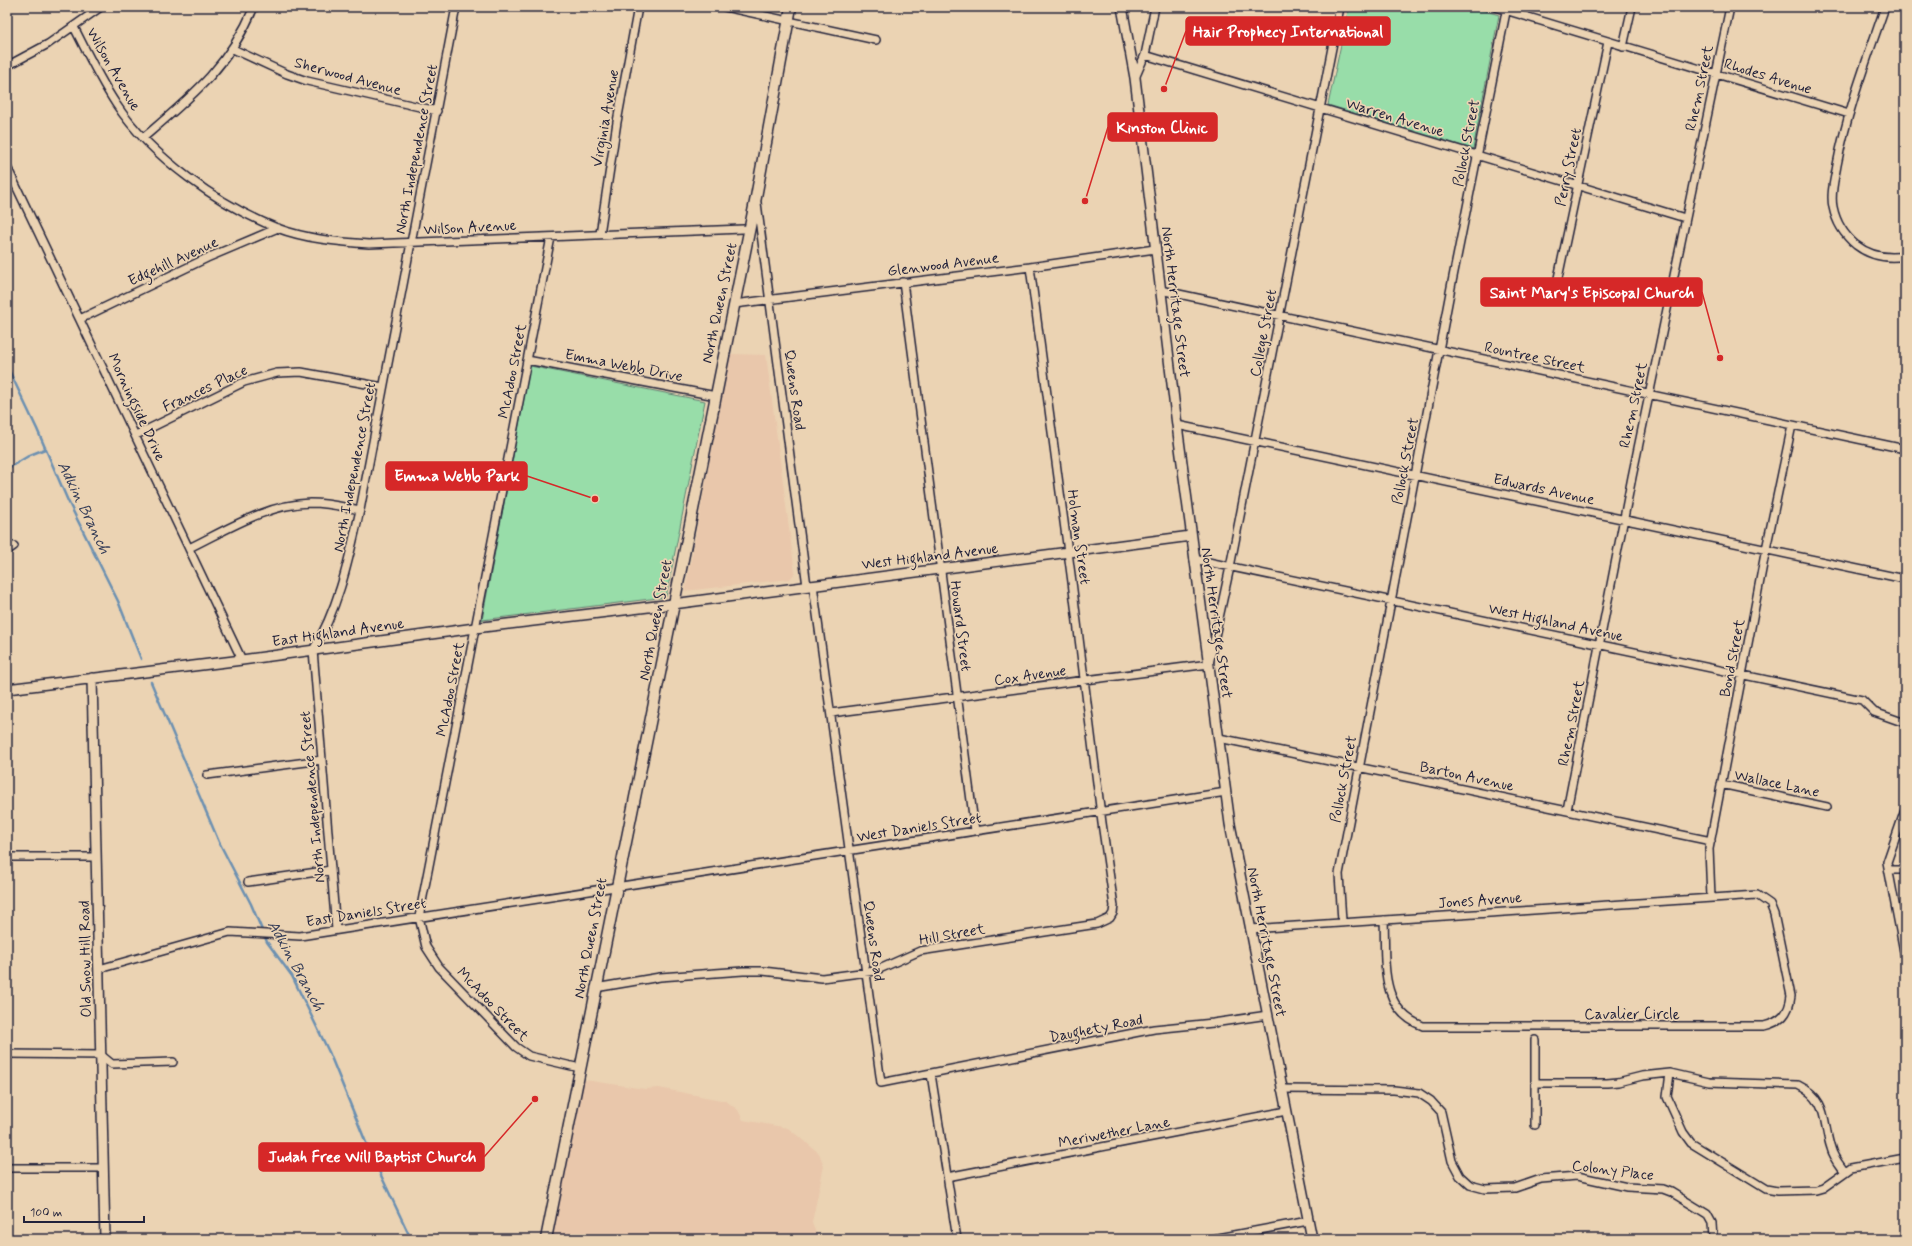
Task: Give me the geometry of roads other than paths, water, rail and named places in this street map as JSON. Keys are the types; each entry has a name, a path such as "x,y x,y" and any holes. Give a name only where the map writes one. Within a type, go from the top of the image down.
{"main road":[{"name":"North Queen Street","path":"546,1239 595,988 756,197 791,7"}],"street":[{"path":"7,66 48,44 101,7"},
{"path":"143,138 191,97 233,49 245,29 254,7"},
{"name":"North Independence Street","path":"336,930 313,650 330,616 341,586 360,510 456,7"},
{"name":"Virginia Avenue","path":"600,234 617,122 638,7"},
{"path":"726,7 876,40"},
{"name":"North Herritage Street","path":"1122,7 1135,78 1194,559 1230,824 1268,1015 1281,1089 1312,1239"},
{"path":"1135,78 1145,55 1155,7"},
{"name":"College Street","path":"1209,664 1255,442 1340,7"},
{"name":"Rhodes Avenue","path":"1495,7 1506,9 1623,47 1715,73 1849,114"},
{"path":"1623,47 1632,7"},
{"name":"Rhem Street","path":"1567,810 1649,394 1730,7"},
{"path":"1885,7 1849,114 1833,188 1833,207 1838,222 1847,236 1864,251 1892,257 1905,256"},
{"name":"Pollock Street","path":"1342,921 1338,874 1506,9"},
{"name":"Wilson Avenue","path":"74,27 116,104 143,138 182,172 220,200 278,228 306,236 342,243 369,244 743,229"},
{"name":"Perry Street","path":"1554,297 1608,42"},
{"name":"Sherwood Avenue","path":"233,49 273,68 308,81 436,111"},
{"name":"Warren Avenue","path":"1145,55 1685,218"},
{"name":"Morningside Drive","path":"7,166 242,660"},
{"name":"Queens Road","path":"756,197 810,585 831,713 881,1083 931,1074"},
{"name":"Edgehill Avenue","path":"80,319 206,258 278,228"},
{"name":"McAdoo Street","path":"551,237 419,917 426,947 439,967 516,1048 529,1056 580,1068"},
{"name":"Glenwood Avenue","path":"734,304 1030,267 1155,249"},
{"name":"Holman Street","path":"1030,267 1101,811"},
{"name":"Howard Street","path":"903,282 976,831"},
{"name":"Rountree Street","path":"1160,290 1905,449"},
{"name":"Emma Webb Drive","path":"527,360 716,396"},
{"name":"Frances Place","path":"136,436 244,382 277,374 301,372 383,387"},
{"name":"Edwards Avenue","path":"1177,425 1905,579"},
{"name":"Bond Street","path":"1712,897 1709,849 1766,550 1792,425"},
{"path":"189,548 250,517 279,507 311,503 328,504 360,510"},
{"name":"West Highland Avenue","path":"673,604 1192,536"},
{"path":"7,551 14,546"},
{"name":"West Highland Avenue","path":"1194,559 1862,700 1874,712 1905,723"},
{"name":"East Highland Avenue","path":"7,689 242,660 475,628 673,604"},
{"name":"Cox Avenue","path":"831,713 946,698 958,698 1209,664"},
{"name":"Old Snow Hill Road","path":"92,678 105,1239"},
{"name":"Barton Avenue","path":"1218,738 1711,841"},
{"path":"207,775 322,760"},
{"name":"Wallace Lane","path":"1721,784 1827,807"},
{"name":"West Daniels Street","path":"616,887 849,852 1226,792"},
{"path":"1905,810 1887,862 1905,958"},
{"name":"Hill Street","path":"595,988 660,977 743,971 763,971 822,978 875,971 920,951 1097,924 1110,918 1114,913 1101,811"},
{"path":"7,857 96,857"},
{"path":"248,882 331,870"},
{"path":"1889,870 1905,870"},
{"name":"East Daniels Street","path":"99,969 230,932 300,936 616,887"},
{"name":"Cavalier Circle","path":"1384,920 1387,981 1391,998 1401,1014 1415,1024 1423,1026 1751,1027 1764,1026 1780,1020 1785,1016 1790,1005 1791,996 1774,914 1770,904 1757,895 1712,897"},
{"name":"Jones Avenue","path":"1250,929 1342,921 1384,920 1712,897"},
{"name":"Daughety Road","path":"931,1074 1154,1030 1268,1015"},
{"path":"1535,1040 1535,1125"},
{"path":"7,1054 101,1055 112,1064 173,1062"},
{"path":"931,1074 957,1239"},
{"path":"1535,1083 1607,1083 1642,1076 1670,1074 1709,1082 1798,1085 1805,1088 1822,1106 1830,1148 1845,1172"},
{"path":"1670,1074 1667,1098 1686,1137 1692,1143 1766,1189 1777,1191 1816,1190 1823,1188 1852,1168 1905,1158"},
{"name":"Colony Place","path":"1281,1089 1394,1090 1419,1093 1431,1101 1441,1112 1452,1161 1460,1176 1470,1185 1485,1189 1515,1188 1541,1179 1577,1176 1627,1187 1662,1189 1671,1192 1707,1214 1712,1223 1713,1239"},
{"name":"Meriwether Lane","path":"947,1177 1286,1111"},
{"path":"7,1168 103,1168"},
{"path":"1212,1239 1308,1221"}],"waterway":[{"name":"Adkin Branch","path":"7,366 37,429 68,501 118,601 141,659"},
{"path":"7,469 30,455 45,449"},
{"name":"Adkin Branch","path":"151,682 219,842 251,904 267,942 292,976 329,1052 369,1150 411,1239"}],"place":[{"name":"Hair Prophecy International","path":"1164,89"},
{"name":"Kinston Clinic","path":"1085,201"},
{"name":"Saint Mary's Episcopal Church","path":"1720,358"},
{"name":"Emma Webb Park","path":"595,499"},
{"name":"Judah Free Will Baptist Church","path":"535,1099"}]}
